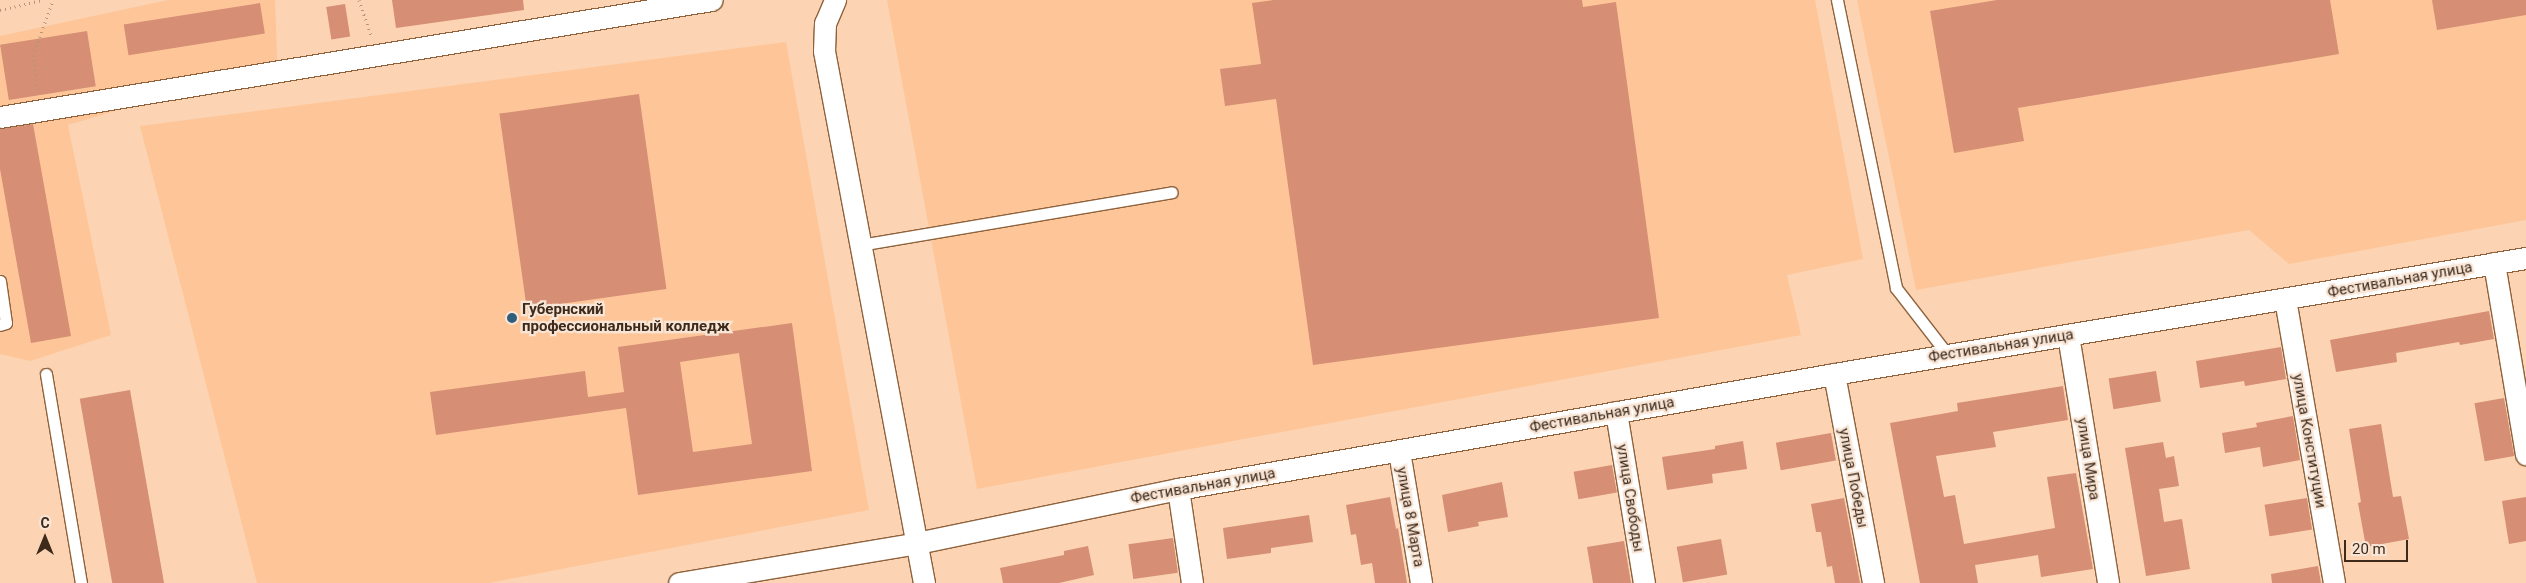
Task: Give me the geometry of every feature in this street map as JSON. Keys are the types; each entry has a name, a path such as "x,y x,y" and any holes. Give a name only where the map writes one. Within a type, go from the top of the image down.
{"street":[{"path":"0,117 711,0"},
{"path":"835,0 825,24 824,51 924,583"},
{"name":"Фестивальная улица","path":"679,583 720,580 917,543 1178,489 1834,374 2526,258"},
{"path":"2494,264 2526,454"},
{"name":"улица Конституции","path":"2285,299 2334,583"},
{"name":"улица Мира","path":"2068,335 2108,583"},
{"name":"улица Победы","path":"1834,374 1873,583"},
{"name":"улица Свободы","path":"1616,412 1644,583"},
{"name":"улица 8 Марта","path":"1399,451 1421,583"},
{"path":"1178,489 1192,583"},
{"path":"917,543 928,583"}],"lane":[{"path":"1837,0 1896,288 1948,355"},
{"path":"860,245 1172,192"},
{"path":"0,281 6,323 0,325"},
{"path":"46,374 81,583"}],"path":[{"path":"0,10 42,0"},
{"path":"40,111 34,56 53,0"},
{"path":"359,0 378,55"}],"shaded area":[{"path":"168,0 275,0 278,83 138,104 68,125 111,335 30,361 0,354 0,36"},
{"path":"887,0 1815,0 1863,259 1787,275 1801,335 977,489"},
{"path":"1857,0 2526,0 2526,220 2289,264 2249,230 1916,290"},
{"name":"Губернский профессиональный колледж","path":"786,42 869,510 489,583 257,583 140,126"}],"building":[{"path":"392,0 523,0 524,10 396,28"},
{"path":"1273,0 1582,0 1583,7 1616,2 1659,318 1313,365 1276,99 1225,106 1220,69 1261,64 1252,3"},
{"path":"1997,0 2330,0 2339,54 2018,108 2024,141 1954,153 1930,11"},
{"path":"2432,0 2526,0 2526,15 2437,30"},
{"path":"260,3 265,34 129,55 124,25"},
{"path":"345,4 350,37 331,40 326,7"},
{"path":"87,31 96,86 9,100 0,45"},
{"path":"639,94 666,289 527,309 499,114"},
{"path":"33,124 71,336 31,343 0,169 0,129"},
{"path":"2489,311 2494,339 2460,345 2459,342 2396,353 2397,362 2336,372 2330,340"},
{"path":"792,323 812,471 638,495 626,408 436,435 430,392 585,371 588,397 624,392 618,347","holes":["739,353 752,444 693,452 680,362"]},
{"path":"2281,347 2286,379 2245,386 2244,381 2200,388 2196,361"},
{"path":"2156,371 2161,402 2113,409 2109,379"},
{"path":"2063,386 2068,420 1993,432 1996,447 1936,456 1944,497 1955,495 1964,544 2055,528 2047,477 2076,473 2093,569 2041,577 2038,555 1975,565 1978,583 1920,583 1890,423 1958,411 1957,403"},
{"path":"130,390 164,583 112,583 80,399"},
{"path":"2504,398 2514,456 2485,461 2474,403"},
{"path":"2293,416 2300,460 2263,467 2260,447 2225,453 2222,433 2257,427 2256,423"},
{"path":"2381,424 2393,497 2401,496 2409,539 2366,547 2358,503 2361,502 2349,429"},
{"path":"1831,433 1836,461 1781,470 1776,443"},
{"path":"1743,441 1747,469 1712,474 1713,483 1667,490 1662,457 1715,449 1715,446"},
{"path":"2163,442 2166,458 2174,456 2179,486 2159,489 2164,522 2182,519 2190,569 2146,576 2125,448"},
{"path":"1612,465 1617,493 1578,499 1574,472"},
{"path":"1502,482 1508,517 1478,522 1479,526 1448,532 1442,495"},
{"path":"1390,497 1396,529 1398,528 1407,583 1375,583 1372,563 1361,565 1356,534 1351,535 1346,505"},
{"path":"2526,497 2526,541 2509,544 2502,501"},
{"path":"1844,498 1860,583 1835,583 1832,566 1827,567 1821,532 1816,532 1811,504"},
{"path":"2307,498 2312,530 2270,536 2265,505"},
{"path":"1309,515 1313,542 1271,548 1271,553 1227,559 1223,528"},
{"path":"1173,538 1178,573 1133,579 1128,544"},
{"path":"1721,539 1727,574 1683,582 1677,547"},
{"path":"1624,541 1631,583 1593,583 1587,547"},
{"path":"1088,546 1094,575 1059,583 1003,583 1000,568 1064,555 1064,551"},
{"path":"2318,566 2321,583 2272,583 2271,574"}],"place":[{"name":"Губернский профессиональный колледж","path":"512,318"}]}
